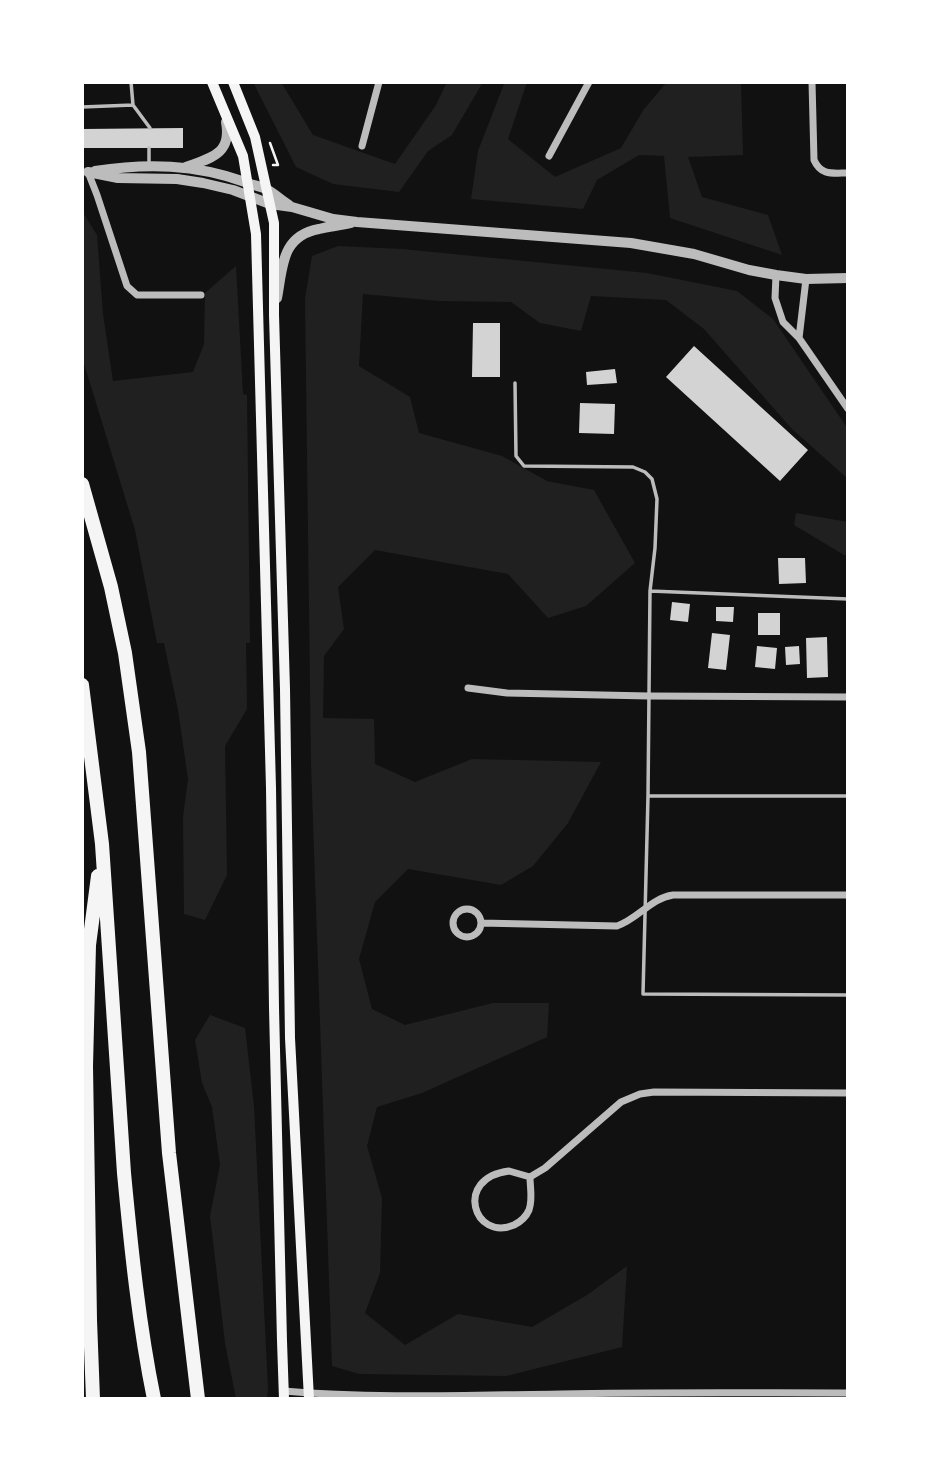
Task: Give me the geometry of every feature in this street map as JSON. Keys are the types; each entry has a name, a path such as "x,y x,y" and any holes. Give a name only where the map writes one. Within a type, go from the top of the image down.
{"highway":[{"path":"82,484 111,587 125,653 139,752 169,1153 198,1399"},
{"path":"82,685 102,844 124,1173 135,1271 155,1399"},
{"path":"93,1399 89,1294 87,1052 89,944 102,844"}],"main road":[{"path":"212,82 243,156 256,234 284,1395"},
{"path":"233,82 255,136 274,223 290,1038 309,1396"}],"street":[{"path":"362,146 379,82"},
{"path":"549,156 589,82"},
{"path":"812,82 813,155 819,169 827,173 848,173"},
{"path":"186,167 218,155 225,145 228,133 223,108"},
{"path":"85,172 126,166 186,167 228,176 267,190 292,207"},
{"path":"85,172 118,178 177,179 213,185 270,204 292,207 333,219 631,243 694,254 776,275 806,279 848,278"},
{"path":"85,172 97,195 127,286 137,295 201,295"},
{"path":"274,316 284,259 293,241 320,228 357,222"},
{"path":"776,275 775,298 783,322 799,338 848,408"},
{"path":"799,338 806,279"},
{"path":"468,688 507,693 649,696 848,696"},
{"path":"481,923 617,926 664,896 848,895"},
{"path":"471,909 478,914 481,923 478,932 466,937 458,934 453,923 458,912 471,909"},
{"path":"530,1177 531,1199 523,1220 504,1229 491,1227 477,1213 474,1199 481,1182 509,1171 530,1177 545,1168 621,1102 640,1094 848,1093"},
{"path":"284,1395 636,1396 848,1393"}],"lane":[{"path":"131,82 133,105 150,128"},
{"path":"82,107 133,105"},
{"path":"148,166 149,148"},
{"path":"515,383 516,456 524,466 633,467 645,472 652,479 657,499 650,591 643,994 848,995"},
{"path":"650,591 848,599"},
{"path":"648,796 848,796"}],"shaded area":[{"path":"253,82 281,82 313,135 395,164 436,105 447,82 483,82 452,135 428,151 399,192 333,184 296,167"},
{"path":"486,82 527,82 508,139 555,177 621,148 644,109 667,82 741,82 743,155 688,157 702,197 768,215 782,255 670,218 664,156 639,155 597,180 583,209 471,199 478,151 504,84"},
{"path":"82,211 97,235 103,314 113,381 193,372 204,344 205,293 236,266 243,394 247,395 250,643 246,643 247,709 225,746 227,875 205,920 184,914 183,817 188,779 178,710 164,643 157,643 135,530 82,357"},
{"path":"338,246 402,249 647,273 737,291 773,319 848,429 848,479 791,428 704,329 666,300 591,296 581,331 540,323 511,302 439,301 363,294 359,366 410,397 419,433 502,456 547,481 594,490 635,563 586,606 548,618 508,574 375,550 338,587 344,629 324,656 323,718 374,719 375,764 415,782 472,759 601,762 568,823 533,866 501,885 408,869 375,902 359,959 372,1009 405,1025 493,1003 549,1003 547,1037 422,1093 377,1107 367,1146 382,1198 380,1273 365,1313 405,1345 458,1314 532,1327 587,1295 627,1266 622,1347 506,1376 359,1374 332,1366 311,764 305,299 312,256"},
{"path":"796,513 848,522 848,555 794,525"},
{"path":"210,1015 245,1028 254,1106 267,1399 236,1399 225,1343 210,1216 220,1165 212,1107 202,1083 195,1040"}],"building":[{"path":"183,128 183,148 82,148 82,129"},
{"path":"473,323 500,323 500,377 472,377"},
{"path":"694,346 808,450 780,481 666,377"},
{"path":"615,369 617,383 587,385 586,372"},
{"path":"580,403 615,404 614,434 579,433"},
{"path":"778,558 805,558 806,583 779,584"},
{"path":"672,602 690,604 688,622 670,620"},
{"path":"716,607 734,607 733,622 716,621"},
{"path":"758,613 780,613 780,635 758,635"},
{"path":"712,633 730,635 726,670 708,668"},
{"path":"827,637 828,677 807,678 806,638"},
{"path":"757,646 777,648 775,669 755,667"},
{"path":"799,646 800,664 786,665 785,647"}]}
